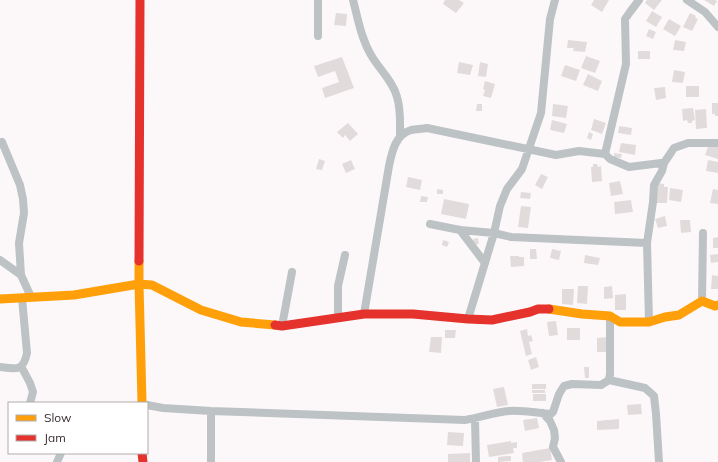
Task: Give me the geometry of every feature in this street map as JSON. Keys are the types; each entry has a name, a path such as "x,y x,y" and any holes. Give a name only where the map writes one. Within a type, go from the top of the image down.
{"street":[{"path":"140,0 139,284 142,402"},
{"path":"318,0 318,36"},
{"path":"353,0 365,43 379,68 389,79 397,96 400,137"},
{"path":"468,319 494,233 500,206 507,189 522,168 541,113 550,20 555,0"},
{"path":"605,154 626,64 625,19 639,0"},
{"path":"687,0 704,12 718,28"},
{"path":"364,314 393,149 400,137 411,130 427,128 556,155 579,151 605,154 610,159 629,167 660,163 664,164"},
{"path":"0,367 14,369 21,366 25,362 27,353 26,297 20,275 19,244 24,213 23,199 20,185 2,142"},
{"path":"650,322 647,243 654,185 674,148 688,143 718,143"},
{"path":"430,224 460,230 494,233 511,238 647,243"},
{"path":"460,230 485,263"},
{"path":"702,301 703,233"},
{"path":"338,318 338,286 345,255"},
{"path":"0,260 20,275"},
{"path":"282,326 292,272"},
{"path":"0,299 74,295 139,284 152,285 201,310 241,322 282,326 364,314 412,314 492,320 538,309 610,316 620,322 650,322 665,317 679,315 702,301"},
{"path":"702,301 715,306 718,305"},
{"path":"148,405 163,408 212,411 465,420 511,411 543,412 550,414 553,412 559,394 564,386 572,384 602,385 608,380 610,374 610,316"},
{"path":"21,366 33,392 30,402"},
{"path":"608,380 644,388 654,396 659,462"},
{"path":"211,462 212,411"},
{"path":"543,412 550,421 554,430 554,447 561,462"},
{"path":"475,419 476,462"}],"building":[{"path":"445,0 459,0 464,3 456,13 443,4"},
{"path":"594,0 609,0 602,12 591,5"},
{"path":"647,0 662,0 654,10 645,3"},
{"path":"704,0 715,0 717,1 714,6"},
{"path":"652,11 662,17 656,27 646,21"},
{"path":"336,13 347,14 346,26 334,25"},
{"path":"690,13 698,19 692,31 683,27"},
{"path":"669,19 681,26 675,36 663,29"},
{"path":"649,29 656,32 653,39 646,36"},
{"path":"568,40 587,42 585,52 573,51 574,48 567,48"},
{"path":"675,40 686,42 684,51 673,50"},
{"path":"638,51 650,51 650,59 638,59"},
{"path":"586,56 600,61 595,73 581,68"},
{"path":"342,57 354,88 325,98 322,88 339,82 335,71 318,77 314,66"},
{"path":"459,62 473,65 470,75 457,73"},
{"path":"480,62 488,64 486,77 478,76"},
{"path":"565,65 580,70 576,81 561,76"},
{"path":"674,70 685,72 683,83 672,82"},
{"path":"588,74 602,81 598,91 583,85"},
{"path":"485,81 495,84 491,98 483,96"},
{"path":"686,86 699,86 699,97 686,97"},
{"path":"665,87 666,98 656,100 654,88"},
{"path":"712,103 718,103 718,116 712,114"},
{"path":"477,104 482,104 482,111 476,111"},
{"path":"553,104 568,106 566,118 552,116"},
{"path":"693,108 695,120 692,121 692,123 688,123 687,120 683,121 682,109"},
{"path":"706,109 707,128 696,129 695,110"},
{"path":"594,119 606,123 602,134 591,130"},
{"path":"552,120 567,124 564,133 550,130"},
{"path":"348,123 358,134 350,141 345,135 343,138 337,132"},
{"path":"619,126 632,128 631,135 618,133"},
{"path":"589,132 593,134 591,140 587,138"},
{"path":"621,143 636,145 635,155 619,152"},
{"path":"709,144 718,146 718,159 705,155"},
{"path":"614,153 622,154 621,158 614,157"},
{"path":"319,159 325,161 322,170 316,169"},
{"path":"351,160 355,169 346,173 342,164"},
{"path":"708,160 718,162 718,173 706,171"},
{"path":"593,164 597,164 598,167 601,166 602,181 592,182 591,167 593,167"},
{"path":"541,174 548,177 542,189 535,185"},
{"path":"408,177 422,180 420,190 406,187"},
{"path":"620,181 623,194 611,196 609,183"},
{"path":"656,183 664,184 664,187 668,187 667,203 655,203"},
{"path":"670,188 683,190 681,202 669,200"},
{"path":"437,189 443,190 443,194 437,194"},
{"path":"713,189 718,190 718,204 710,203"},
{"path":"521,192 531,193 530,199 520,198"},
{"path":"421,196 428,197 427,202 420,202"},
{"path":"444,199 469,204 466,219 441,214"},
{"path":"631,200 633,212 615,214 614,202"},
{"path":"521,206 531,207 528,228 518,227"},
{"path":"665,216 667,226 658,228 655,219"},
{"path":"680,220 690,220 691,232 681,233"},
{"path":"718,237 718,248 713,248 713,238"},
{"path":"478,238 479,244 474,245 473,239"},
{"path":"443,240 449,242 447,247 442,245"},
{"path":"530,249 536,249 537,259 530,259"},
{"path":"552,249 561,251 559,260 550,258"},
{"path":"718,254 718,262 711,263 710,255"},
{"path":"585,255 600,258 598,265 584,263"},
{"path":"510,256 524,257 524,266 511,267"},
{"path":"712,275 718,276 718,289 711,289"},
{"path":"578,286 588,286 587,304 577,303"},
{"path":"612,286 613,298 604,299 604,287"},
{"path":"562,289 574,289 573,305 562,304"},
{"path":"626,294 626,310 615,310 615,295"},
{"path":"556,321 558,335 549,336 547,322"},
{"path":"567,328 580,328 580,340 567,340"},
{"path":"527,329 528,336 531,335 533,341 529,342 532,354 526,356 520,331"},
{"path":"445,330 456,330 455,338 445,338"},
{"path":"431,337 442,337 441,353 429,352"},
{"path":"608,337 609,352 597,352 597,338"},
{"path":"536,357 539,367 531,370 528,360"},
{"path":"584,367 589,367 589,378 585,378"},
{"path":"532,384 546,384 546,389 532,389"},
{"path":"504,387 508,405 497,407 493,389"},
{"path":"532,390 545,390 545,393 532,393"},
{"path":"533,394 546,394 546,401 533,401"},
{"path":"641,404 642,414 628,415 627,405"},
{"path":"537,418 539,428 525,431 523,420"},
{"path":"619,419 619,429 597,430 597,421"},
{"path":"448,432 464,433 463,446 447,445"},
{"path":"511,441 511,443 517,442 517,448 513,448 514,453 489,457 487,445"},
{"path":"550,448 552,460 523,462 522,453"},
{"path":"470,453 470,462 448,462 448,454"},
{"path":"511,456 511,461 498,462 498,457"}],"traffic: slow":[{"path":"139,261 142,402"},
{"path":"0,299 74,295 139,284 152,285 201,310 241,322 275,325"},
{"path":"549,309 582,314 610,316 620,322 649,322 665,317 679,315 702,301 715,306 718,305"}],"traffic: jam":[{"path":"139,261 140,0"},
{"path":"275,325 282,326 364,314 413,314 492,320 538,309 549,309"},
{"path":"142,454 143,462"}]}
